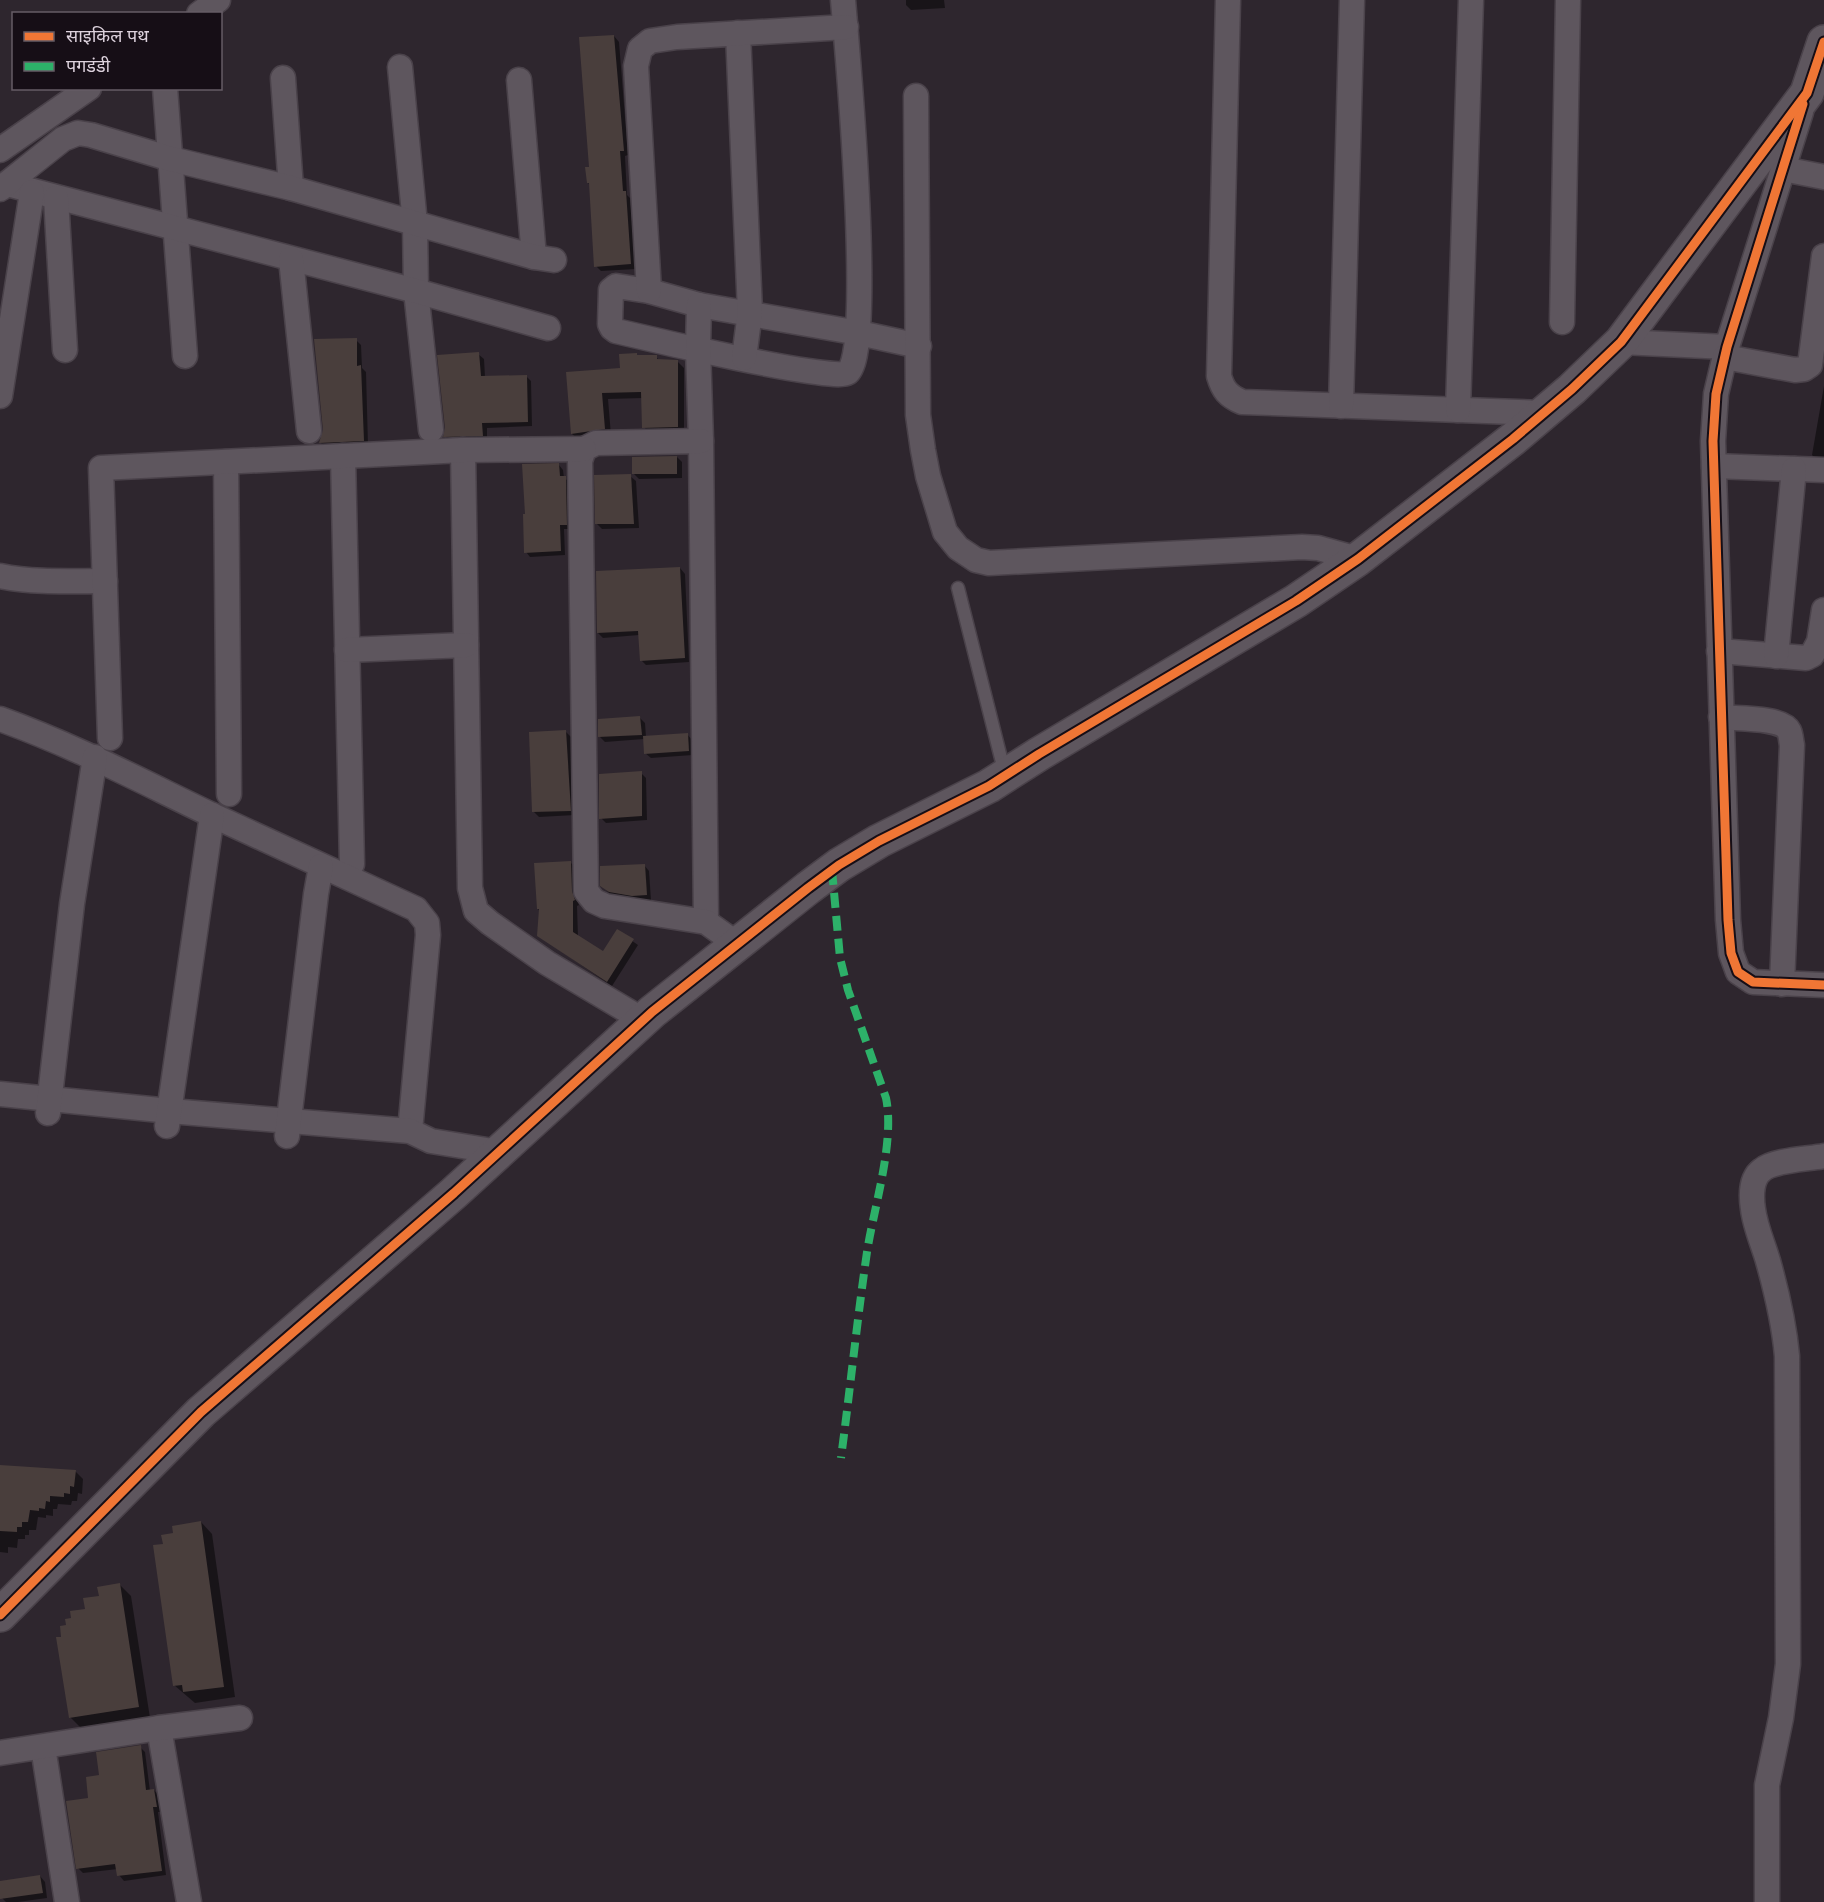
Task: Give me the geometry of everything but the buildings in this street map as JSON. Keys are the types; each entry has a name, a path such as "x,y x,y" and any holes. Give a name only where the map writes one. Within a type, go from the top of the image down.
{"street":[{"path":"202,12 218,0"},
{"path":"843,0 858,202 859,333 853,366 848,373 837,376 698,349 616,331 610,324 610,290 613,286 649,291 699,305 750,312 859,333 919,346"},
{"path":"1228,0 1219,376 1230,397 1242,402 1543,412"},
{"path":"1341,406 1352,0"},
{"path":"1458,410 1471,0"},
{"path":"1562,322 1568,0"},
{"path":"649,291 636,66 640,49 650,41 678,37 846,27"},
{"path":"738,33 750,312 744,358"},
{"path":"1824,42 1726,352 1716,394 1713,441 1728,920 1731,952 1738,972 1753,982 1824,986"},
{"path":"400,68 415,224 416,291 431,430"},
{"path":"283,78 291,188"},
{"path":"3,187 63,139 78,133 171,159 291,188 544,258 519,80"},
{"path":"0,150 86,90"},
{"path":"165,90 185,356"},
{"path":"0,1615 201,1412 454,1193 643,1020 737,944 839,865 989,786 1246,633 1358,559 1513,439 1621,342 1807,93"},
{"path":"916,96 918,415 928,476 945,532 958,548 976,560 989,563 1302,547 1318,548 1358,559"},
{"path":"1783,169 1824,177"},
{"path":"3,187 56,198 416,291 548,328"},
{"path":"0,396 32,192"},
{"path":"56,198 64,350"},
{"path":"1621,342 1726,352 1795,370 1804,369 1810,365 1824,256"},
{"path":"291,259 309,431"},
{"path":"699,305 706,922"},
{"path":"110,738 101,468 463,450 584,449 596,443 701,441"},
{"path":"584,449 580,461 586,891 594,901 605,906 706,922 737,944"},
{"path":"463,450 470,888 476,911 547,963 643,1020"},
{"path":"343,456 352,864"},
{"path":"226,462 229,794"},
{"path":"1714,466 1824,470"},
{"path":"1776,656 1794,469"},
{"path":"0,576 49,582 105,581"},
{"path":"1719,651 1806,658 1817,650 1824,610"},
{"path":"347,650 466,645"},
{"path":"1721,717 1774,722 1782,724 1789,731 1792,745 1782,984"},
{"path":"0,719 95,757 212,815 416,909 427,923 428,934 420,1136"},
{"path":"48,1107 72,904 95,757"},
{"path":"169,1118 212,815"},
{"path":"288,1129 315,894 321,866"},
{"path":"0,1094 48,1107"},
{"path":"0,1109 48,1107 169,1118 288,1129 407,1146 420,1136 499,1152"},
{"path":"1767,1902 1767,1785 1783,1707 1788,1664 1787,1356 1784,1324 1753,1209 1752,1190 1761,1170 1770,1165 1824,1156"},
{"path":"0,1753 240,1718"},
{"path":"159,1728 189,1902"},
{"path":"43,1747 68,1902"}],"lane":[{"path":"958,588 1005,775"}],"marked path":[{"path":"832,870 840,958 848,990 886,1098 888,1115 886,1154 867,1252 841,1458"}],"cycle path":[{"path":"0,1615 201,1412 454,1193 652,1012 808,888 839,865 879,841 989,786 1296,601 1358,559 1513,439 1572,389 1621,342 1807,93 1824,42"},
{"path":"1803,104 1727,347 1716,394 1713,441 1728,920 1731,953 1738,972 1753,982 1824,985"}]}
